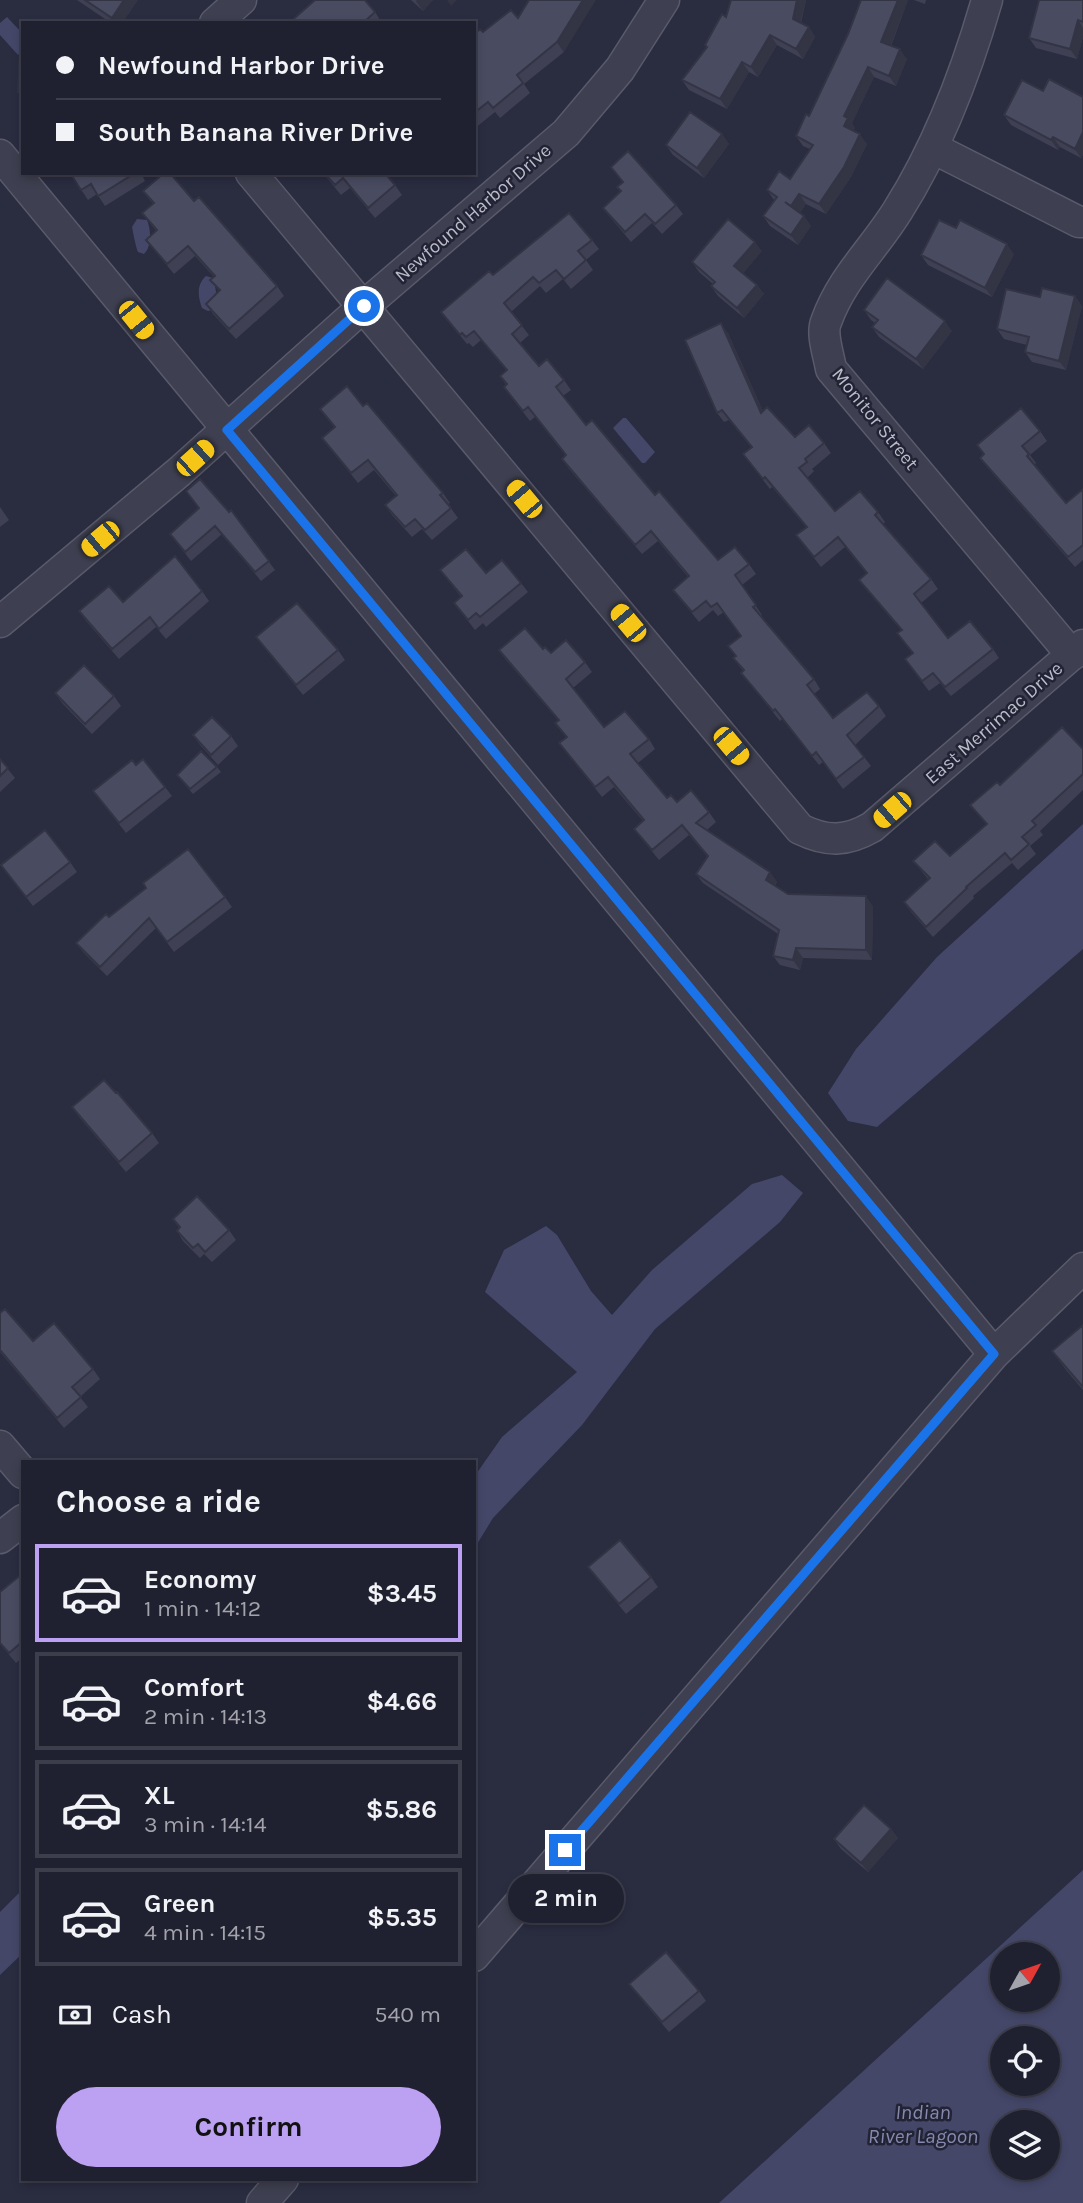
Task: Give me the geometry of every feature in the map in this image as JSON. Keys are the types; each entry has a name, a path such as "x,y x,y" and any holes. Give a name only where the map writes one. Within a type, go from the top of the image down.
{"street":[{"path":"217,21 241,0"},
{"name":"Newfound Harbor Drive","path":"0,622 179,472 364,306 566,133 620,69 663,0"},
{"name":"Monitor Street","path":"987,0 970,58 933,148 897,211 841,287 824,325 831,369 1077,650"},
{"path":"933,148 1083,222"},
{"path":"0,155 994,1354"},
{"path":"253,175 364,306"},
{"name":"East Merrimac Drive","path":"364,306 800,829 816,836 833,838 854,837 872,827 1077,650"},
{"path":"476,1954 994,1354 1033,1313 1083,1268"},
{"path":"0,1446 21,1471"},
{"path":"0,1538 21,1522"},
{"path":"262,2203 281,2181"}],"water":[{"path":"7,17 21,32 21,53 18,55 0,35 0,23"},
{"path":"137,219 147,220 149,228 150,243 144,254 138,252 132,227"},
{"path":"206,276 213,278 219,301 215,309 208,311 202,308 199,295 199,287"},
{"path":"626,418 655,452 645,463 642,463 613,428"},
{"path":"1083,824 1083,949 877,1127 848,1121 828,1093 856,1049 937,957"},
{"path":"782,1175 803,1193 780,1222 655,1329 582,1425 493,1518 476,1546 476,1474 502,1437 577,1372 485,1292 504,1250 546,1226 557,1235 591,1291 612,1315 652,1270 752,1184"},
{"name":"Indian River Lagoon","path":"1083,1870 1083,2203 719,2203 990,1955 990,2012 1060,2012 1060,1942 1004,1942"},
{"path":"21,1891 21,1955 0,1975 0,1912"}],"building":[{"path":"85,0 124,0 112,18"},
{"path":"315,0 365,0 375,12 365,21 291,21"},
{"path":"529,0 583,0 557,42 517,75 523,83 493,108 488,102 476,111 476,32 480,29 483,32 511,10 518,18"},
{"path":"731,0 797,0 793,19 809,27 796,49 770,35 751,67 742,62 720,99 682,80 707,47 705,45 722,14 726,17"},
{"path":"861,0 898,0 881,42 900,49 889,76 868,67 844,116 848,118 844,126 860,134 844,167 819,204 799,194 791,206 785,202 804,216 791,235 763,216 777,197 767,190 779,171 790,179 813,145 796,136 806,114 809,116"},
{"path":"1039,0 1083,0 1083,22 1078,20 1070,49 1029,38"},
{"path":"20,50 21,92 18,92"},
{"path":"1049,79 1083,97 1083,132 1075,149 1053,137 1051,140 1004,115 1022,80 1043,91"},
{"path":"690,112 722,134 697,168 666,145"},
{"path":"628,151 676,205 655,224 645,214 625,232 603,208 621,191 617,187 623,182 611,167"},
{"path":"71,175 132,175 98,196 91,184 81,190"},
{"path":"162,175 172,175 194,201 199,197 277,286 229,329 206,304 220,290 210,280 215,276 188,246 167,264 146,240 157,230 142,213 154,203 143,191"},
{"path":"326,175 387,175 395,185 368,208 343,178 335,185"},
{"path":"569,213 592,240 578,251 586,260 564,279 556,270 539,283 533,277 504,303 522,325 512,334 539,366 547,359 564,380 556,387 586,425 592,420 655,495 659,491 718,560 735,547 749,564 735,575 756,605 753,607 814,679 807,685 833,718 867,692 879,706 847,735 864,757 836,779 816,752 812,756 775,709 773,711 741,673 744,670 733,658 736,656 728,646 741,636 717,603 711,607 706,601 692,612 673,590 689,576 651,531 635,545 562,459 566,455 528,407 523,411 504,387 507,384 500,376 507,370 474,331 466,337 462,333 460,335 441,312 489,271 493,275"},
{"path":"728,219 755,242 734,266 757,285 737,308 711,286 715,282 692,262"},
{"path":"939,220 956,228 960,220 1007,244 985,288 921,255"},
{"path":"887,278 945,321 916,359 872,327 878,320 864,310"},
{"path":"1042,288 1075,296 1059,361 1025,352 1029,337 997,329 1006,289 1040,297"},
{"path":"721,323 761,413 767,407 795,437 809,425 824,443 805,459 807,462 799,468 835,511 860,491 878,512 875,515 931,579 914,594 948,638 970,621 993,649 945,687 933,673 922,681 905,659 913,653 897,633 902,630 859,580 867,573 838,537 814,557 796,535 807,527 743,454 752,447 722,410 717,413 685,340"},
{"path":"347,386 363,406 367,403 443,493 440,495 451,508 425,530 415,519 405,527 385,505 397,495 368,460 351,473 322,438 335,427 320,409"},
{"path":"1021,408 1040,431 1022,446 1029,454 1027,456 1066,503 1083,489 1083,545 1068,557 980,458 984,454 977,445"},
{"path":"200,479 229,512 231,510 269,561 255,572 215,526 185,552 170,534 199,508 186,491"},
{"path":"466,549 486,573 502,560 521,583 480,617 476,613 468,620 454,603 462,596 440,570"},
{"path":"175,556 202,591 159,629 150,617 112,649 79,611 109,586 123,602"},
{"path":"297,603 338,650 296,685 256,637"},
{"path":"525,628 543,649 545,647 551,653 566,640 585,662 566,679 604,727 625,711 649,739 630,754 667,798 671,795 677,802 691,790 709,812 696,823 770,872 766,880 788,894 866,896 866,950 796,948 793,960 773,956 779,930 696,874 708,856 682,825 652,850 634,829 644,820 608,777 595,787 559,743 567,737 555,723 559,720 499,650"},
{"path":"84,665 114,696 85,724 55,693"},
{"path":"212,717 231,736 211,755 193,735"},
{"path":"1062,727 1083,749 1083,774 1032,821 1036,825 1022,837 1029,844 1011,860 1005,853 926,927 904,902 930,878 913,861 935,841 950,856 987,824 970,805 997,782 1000,785"},
{"path":"201,751 217,767 190,789 177,775"},
{"path":"0,759 8,768 0,776"},
{"path":"143,759 165,787 119,823 93,791 132,760 136,765"},
{"path":"45,830 70,862 26,897 1,865"},
{"path":"188,849 225,897 167,942 149,918 100,967 76,943 106,914 109,917 146,888 143,883"},
{"path":"104,1080 152,1133 119,1162 72,1107"},
{"path":"197,1196 229,1230 205,1252 198,1244 193,1248 177,1231 180,1227 173,1219"},
{"path":"5,1309 33,1341 54,1323 93,1369 72,1387 81,1397 57,1418 0,1350 0,1313"},
{"path":"1083,1325 1083,1387 1052,1351"},
{"path":"620,1540 651,1577 619,1604 588,1567"},
{"path":"21,1575 21,1643 9,1653 0,1643 0,1592"},
{"path":"864,1805 891,1829 861,1863 834,1839"},
{"path":"666,1952 699,1991 662,2022 629,1984"}],"route":[{"path":"364,306 227,430 994,1354 565,1850"}]}
